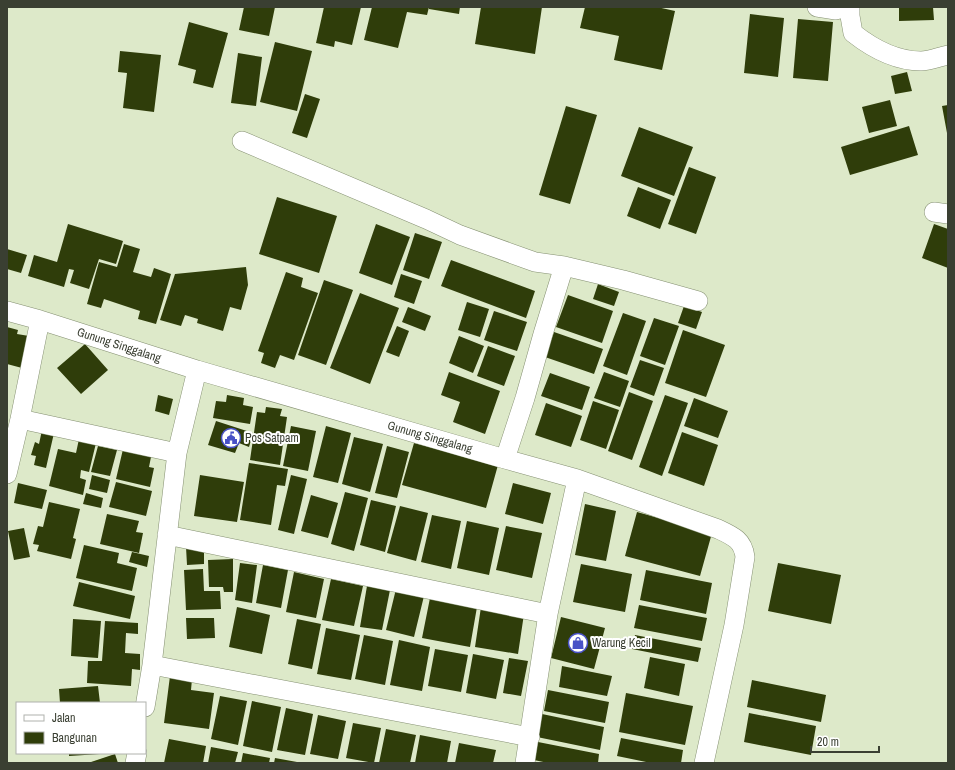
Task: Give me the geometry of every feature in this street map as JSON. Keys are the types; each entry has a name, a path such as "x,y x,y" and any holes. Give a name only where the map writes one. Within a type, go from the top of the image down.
{"street":[{"path":"817,7 836,10 846,7"},
{"path":"850,7 853,33 863,41 884,53 897,58 922,62 948,56"},
{"path":"242,141 426,219 460,235 535,262 564,266 623,280 698,301"},
{"path":"505,459 525,398 564,266"},
{"name":"Gunung Singgalang","path":"7,311 197,370 577,479 718,529 736,538 744,548 745,557 734,625 704,763"},
{"path":"7,474 40,320"},
{"path":"146,702 152,665 177,453 197,370"},
{"path":"20,419 177,453"},
{"path":"525,763 548,614 577,479"},
{"path":"167,535 548,614"},
{"path":"152,665 530,737"}],"building":[{"path":"244,7 275,7 269,36 239,30"},
{"path":"324,7 361,7 352,45 335,41 334,47 316,43"},
{"path":"372,7 429,7 427,15 407,12 398,48 364,40"},
{"path":"429,7 460,7 459,14 429,9"},
{"path":"481,7 542,7 535,54 475,44"},
{"path":"585,7 657,7 675,11 662,70 614,60 619,36 580,28"},
{"path":"899,7 933,7 934,20 899,21"},
{"path":"750,14 784,18 778,77 744,73"},
{"path":"798,19 833,22 828,81 793,78"},
{"path":"189,22 228,33 213,88 193,83 196,70 178,65"},
{"path":"275,42 312,51 297,111 260,102"},
{"path":"120,51 161,55 154,112 123,108 127,73 118,72"},
{"path":"238,53 262,57 256,106 231,103"},
{"path":"907,72 912,91 895,94 891,76"},
{"path":"305,94 320,99 307,138 292,133"},
{"path":"890,100 897,126 869,133 862,107"},
{"path":"948,105 948,133 947,133 942,106"},
{"path":"566,106 597,115 570,204 539,195"},
{"path":"909,126 918,155 850,175 841,147"},
{"path":"639,127 693,147 674,196 621,176"},
{"path":"689,167 716,177 696,234 668,224"},
{"path":"638,187 671,200 660,229 627,216"},
{"path":"277,197 337,216 319,273 259,254"},
{"path":"68,224 123,241 116,264 99,259 89,289 70,283 74,270 69,269 64,287 28,276 34,255 57,262"},
{"path":"376,224 410,237 392,285 359,273"},
{"path":"934,224 948,229 948,268 922,258"},
{"path":"415,233 442,242 429,279 403,270"},
{"path":"124,244 140,249 133,272 151,277 154,268 171,274 156,324 138,319 140,311 104,299 101,308 87,304 99,262 117,267"},
{"path":"7,249 27,255 21,273 7,269"},
{"path":"451,260 535,291 526,318 441,286"},
{"path":"246,267 248,285 241,310 230,307 223,331 197,323 198,319 185,315 181,326 160,320 175,274"},
{"path":"286,272 303,278 301,287 318,293 294,360 280,355 275,368 261,363 264,353 258,351"},
{"path":"401,274 422,281 414,304 394,297"},
{"path":"324,280 353,290 326,365 298,355"},
{"path":"598,284 619,292 614,306 593,299"},
{"path":"360,293 399,308 370,384 330,368"},
{"path":"568,295 613,311 602,343 556,327"},
{"path":"467,302 489,309 480,337 458,330"},
{"path":"684,306 702,312 696,329 678,323"},
{"path":"408,307 431,316 425,331 402,322"},
{"path":"494,311 527,322 517,351 484,340"},
{"path":"623,313 646,321 627,375 603,366"},
{"path":"654,318 679,326 665,365 640,356"},
{"path":"397,326 409,331 399,357 386,352"},
{"path":"7,327 18,330 17,334 29,336 22,368 7,364"},
{"path":"683,330 725,345 706,397 665,383"},
{"path":"554,332 603,349 594,374 545,357"},
{"path":"459,336 484,346 473,373 449,363"},
{"path":"85,344 108,370 81,394 57,368"},
{"path":"488,346 515,356 504,386 477,376"},
{"path":"640,360 664,368 654,396 630,387"},
{"path":"449,372 500,391 485,434 453,422 460,402 441,395"},
{"path":"604,372 629,381 620,407 594,398"},
{"path":"550,373 590,387 582,410 541,396"},
{"path":"629,392 653,401 632,460 608,451"},
{"path":"158,395 173,399 169,415 155,411"},
{"path":"227,395 244,398 243,405 253,407 250,424 213,418 216,401 226,402"},
{"path":"665,395 688,403 662,476 639,467"},
{"path":"694,398 728,411 718,438 684,426"},
{"path":"593,401 619,410 606,449 580,440"},
{"path":"546,403 582,416 571,447 535,435"},
{"path":"266,407 282,409 280,416 287,417 280,465 250,460 257,412 265,413"},
{"name":"Pos Satpam","path":"216,421 253,433 249,447 239,443 235,453 208,445"},
{"path":"291,426 316,431 308,471 283,466"},
{"path":"326,426 351,433 338,483 313,477"},
{"path":"42,430 54,433 46,468 34,465 36,456 31,455 35,442 39,444"},
{"path":"682,432 718,445 704,486 668,473"},
{"path":"354,437 383,444 370,492 342,484"},
{"path":"79,439 96,443 89,472 81,470 80,478 86,480 83,495 49,486 58,449 76,453"},
{"path":"414,443 498,465 486,508 402,485"},
{"path":"124,445 152,452 149,467 154,468 150,487 116,479"},
{"path":"98,446 117,450 110,476 91,472"},
{"path":"387,446 409,452 397,498 375,493"},
{"path":"249,463 288,469 285,486 277,485 271,525 240,520"},
{"path":"92,475 110,480 107,493 89,489"},
{"path":"200,475 244,482 237,522 194,516"},
{"path":"291,475 307,479 294,534 278,530"},
{"path":"116,482 152,491 146,516 109,507"},
{"path":"18,483 47,490 42,509 14,503"},
{"path":"513,483 551,493 543,524 505,514"},
{"path":"345,492 368,498 354,551 331,544"},
{"path":"86,493 103,498 101,508 83,504"},
{"path":"311,495 338,503 328,538 301,531"},
{"path":"371,500 396,506 385,552 360,545"},
{"path":"49,502 80,509 73,538 76,539 71,559 37,551 39,545 33,544 38,526 43,527"},
{"path":"585,504 616,511 606,561 575,555"},
{"path":"400,506 428,513 416,561 387,553"},
{"path":"637,512 712,533 700,576 625,556"},
{"path":"107,514 139,521 136,532 143,533 139,553 100,544"},
{"path":"432,515 461,521 451,569 421,562"},
{"path":"467,521 499,528 489,575 457,568"},
{"path":"506,526 542,533 532,578 496,570"},
{"path":"24,528 30,557 14,560 8,531"},
{"path":"84,545 119,553 117,563 137,568 132,591 76,578"},
{"path":"204,546 204,564 187,565 186,547"},
{"path":"132,552 149,556 147,567 129,562"},
{"path":"233,559 233,592 224,592 223,587 209,587 208,560"},
{"path":"240,563 257,565 252,603 235,600"},
{"path":"778,563 841,575 831,624 768,611"},
{"path":"581,564 632,574 625,612 573,602"},
{"path":"263,565 288,570 281,608 256,603"},
{"path":"203,569 204,591 220,591 221,609 186,610 184,570"},
{"path":"646,570 712,583 706,614 640,600"},
{"path":"294,572 324,579 316,618 286,612"},
{"path":"331,579 363,586 354,626 322,620"},
{"path":"79,582 135,596 130,619 73,606"},
{"path":"367,586 390,590 382,630 360,627"},
{"path":"396,589 424,596 414,637 386,630"},
{"path":"430,598 477,607 470,647 422,638"},
{"path":"639,605 707,618 702,641 634,628"},
{"path":"237,607 270,615 262,654 229,647"},
{"path":"481,607 524,614 518,654 475,647"},
{"name":"Warung Kecil","path":"561,617 605,628 594,669 551,658"},
{"path":"186,618 214,618 215,638 187,639"},
{"path":"73,619 101,621 98,658 71,656"},
{"path":"297,619 321,624 312,669 288,664"},
{"path":"105,621 138,623 138,634 126,633 125,653 140,654 140,670 132,669 131,686 87,683 88,661 102,661"},
{"path":"326,628 360,635 351,680 317,674"},
{"path":"364,635 393,641 385,685 355,679"},
{"path":"635,635 701,648 698,662 632,649"},
{"path":"399,640 430,647 422,691 390,685"},
{"path":"435,649 468,655 461,692 428,686"},
{"path":"473,654 504,660 496,699 466,693"},
{"path":"650,657 685,664 679,696 644,688"},
{"path":"509,658 528,661 521,696 503,693"},
{"path":"562,666 612,676 607,696 559,687"},
{"path":"170,676 192,679 191,690 214,693 209,729 164,723"},
{"path":"752,680 826,695 821,722 747,707"},
{"path":"98,686 100,702 60,702 59,689"},
{"path":"548,690 609,702 605,723 544,711"},
{"path":"626,693 693,706 685,745 619,732"},
{"path":"220,696 247,701 238,745 211,739"},
{"path":"252,701 281,707 272,752 243,746"},
{"path":"286,708 313,714 305,755 277,750"},
{"path":"749,713 816,726 811,755 744,742"},
{"path":"542,714 604,727 600,750 537,737"},
{"path":"318,715 346,721 338,759 310,754"},
{"path":"353,723 381,728 374,763 346,758"},
{"path":"386,729 416,735 410,763 379,763"},
{"path":"420,735 451,741 447,763 415,763"},
{"path":"621,738 683,750 681,763 651,763 617,756"},
{"path":"169,739 206,746 203,763 164,763"},
{"path":"538,742 599,754 598,763 548,763 534,760"},
{"path":"459,743 496,750 493,763 455,763"},
{"path":"211,747 238,752 235,763 208,763"},
{"path":"243,753 270,758 269,763 241,763"},
{"path":"69,754 100,754 69,756"},
{"path":"115,754 118,763 88,763"},
{"path":"275,758 297,762 297,763 274,763"}],"place":[{"name":"Pos Satpam","path":"231,438"},
{"name":"Warung Kecil","path":"578,643"}]}
